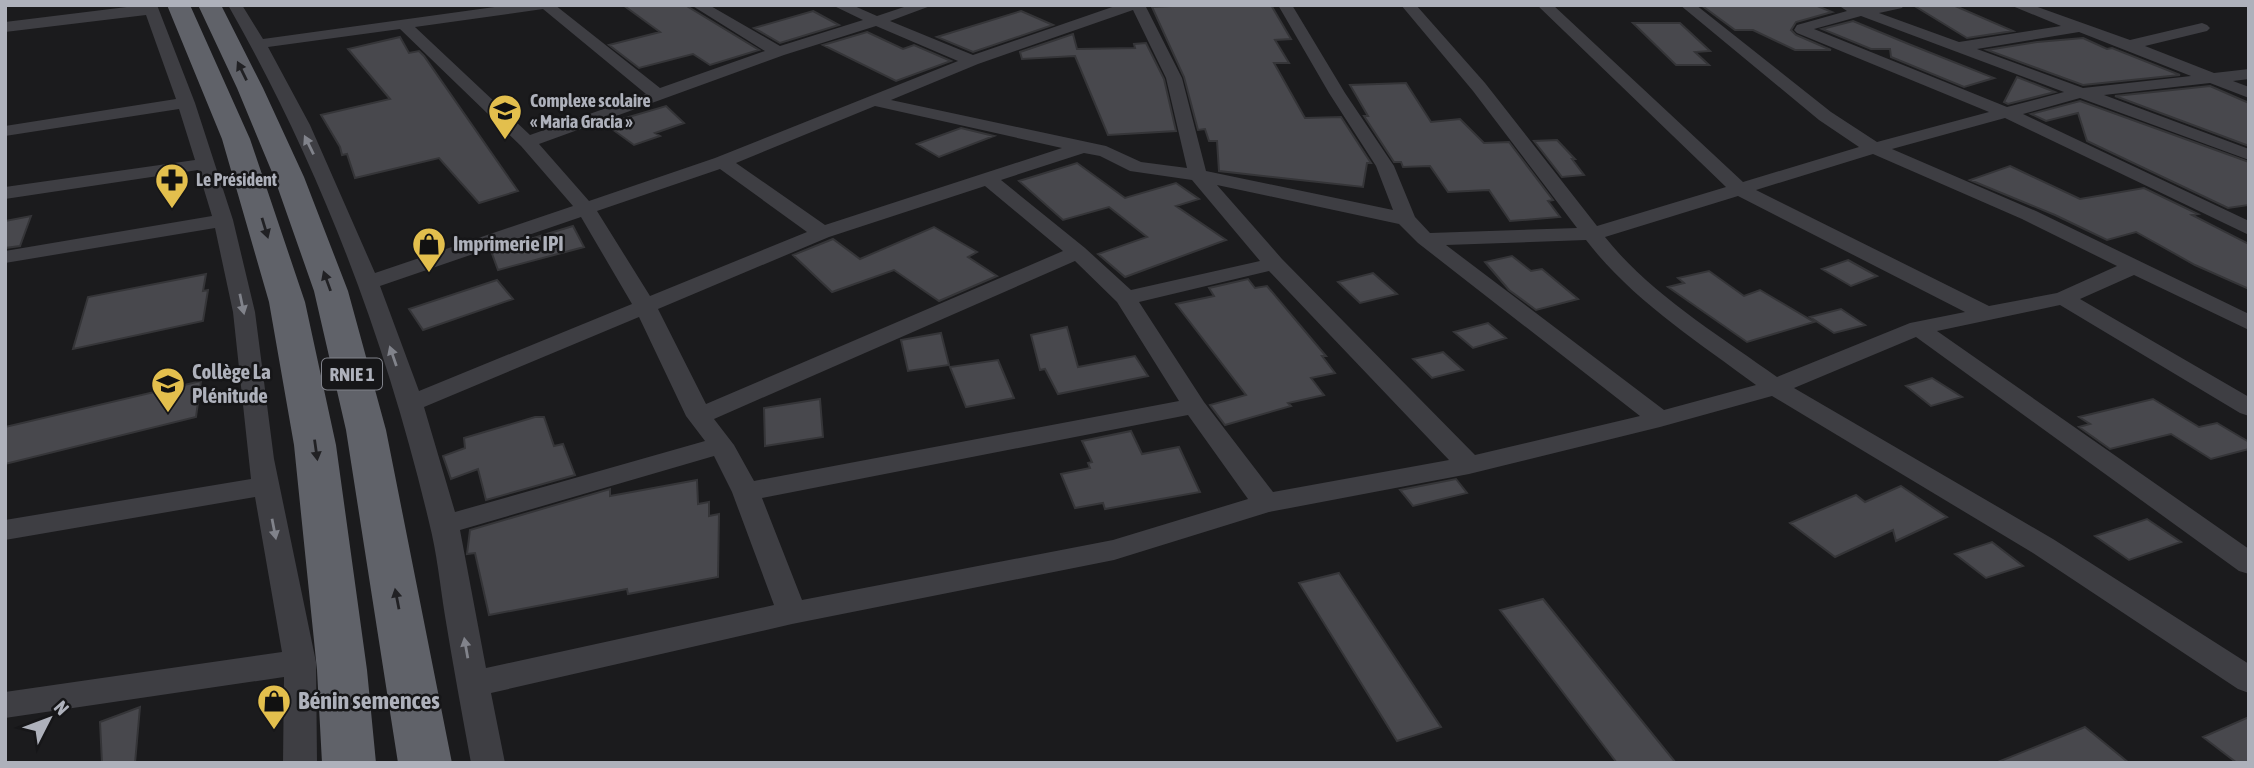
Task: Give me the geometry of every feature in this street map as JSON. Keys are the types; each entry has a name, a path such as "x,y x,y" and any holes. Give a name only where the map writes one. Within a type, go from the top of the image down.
{"highway":[{"name":"RNIE 1","path":"209,5 250,88 289,177 331,291 366,430 425,763"},
{"name":"RNIE 1","path":"160,7 236,139 287,302 316,444 342,670 349,763"}],"street":[{"path":"235,5 259,44 322,172 367,283 410,404 444,525 488,763"},
{"path":"259,44 545,5 657,94"},
{"path":"698,5 778,52"},
{"path":"839,5 972,61"},
{"path":"527,142 778,52 926,5"},
{"path":"367,283 722,162 972,61 1136,5 1174,78 1198,175 1274,264 1469,465"},
{"path":"1284,5 1385,166 1406,219 1425,239 1660,419"},
{"path":"1408,5 1479,87 1611,259 1643,289 1775,387 2043,546 2249,680"},
{"path":"1544,5 1739,189 1989,316"},
{"path":"1687,5 1825,116 1874,148 2029,215 2249,323"},
{"path":"1897,5 1852,8 1801,29 2007,114 2110,160 2249,229"},
{"path":"2017,5 2129,45 2249,93"},
{"path":"5,27 160,7 203,164 223,220 244,312 266,486 300,662 300,763"},
{"path":"1852,8 2249,155"},
{"path":"403,24 527,142 586,209 646,308 699,416 720,445 746,492 792,613"},
{"path":"1955,47 2078,28"},
{"path":"2129,45 2202,28"},
{"path":"1425,239 1593,234 1874,148 2080,93 2249,74"},
{"path":"873,101 1106,152 1137,167 1198,175 1406,219"},
{"path":"5,131 186,103"},
{"path":"410,404 822,233 1083,147"},
{"path":"722,162 822,233"},
{"path":"5,193 203,164"},
{"path":"987,178 1078,252 1126,299 1194,406 1266,503"},
{"path":"5,257 223,220"},
{"path":"699,416 1078,252"},
{"path":"1126,299 1274,264"},
{"path":"473,684 792,613 1114,550 1266,503 1469,465 1660,419 1775,387 1918,328 1989,316 2063,298 2133,267"},
{"path":"2063,298 2249,408"},
{"path":"1918,328 2249,564"},
{"path":"746,492 1194,406"},
{"path":"444,525 720,445"},
{"path":"5,530 266,486"},
{"path":"5,705 300,662"}],"building":[{"path":"623,5 685,5 759,50 710,65 693,54 639,68 609,45 660,32"},
{"path":"1271,5 1291,39 1275,40 1289,63 1274,63 1305,118 1341,117 1371,163 1367,163 1363,187 1219,171 1217,141 1209,141 1205,129 1198,130 1184,77 1152,7"},
{"path":"1701,5 1815,5 1832,12 1796,22 1791,30 1796,35 1831,50 1795,50 1753,30 1735,30"},
{"path":"1913,5 1953,5 2013,31 1967,38"},
{"path":"813,11 839,25 780,43 754,28"},
{"path":"1021,11 1053,25 973,52 937,37"},
{"path":"1853,21 1994,78 1964,87 1891,57 1890,49 1871,49 1822,29"},
{"path":"1633,23 1680,23 1710,51 1695,52 1709,65 1676,65"},
{"path":"867,32 903,49 914,45 951,61 896,81 823,45"},
{"path":"1073,34 1077,49 1135,48 1134,44 1146,43 1164,79 1176,131 1108,135 1075,56 1022,59 1020,52"},
{"path":"400,37 409,53 419,51 424,56 518,191 479,203 439,158 355,178 347,154 342,155 321,115 390,99 348,49"},
{"path":"2083,38 2180,75 2083,85 1987,50"},
{"path":"2017,77 2055,92 2008,104 2004,102"},
{"path":"1406,83 1431,122 1460,119 1484,143 1509,142 1553,200 1548,201 1560,217 1510,221 1489,190 1448,192 1430,166 1403,167 1401,162 1394,162 1364,116 1368,116 1350,85"},
{"path":"2210,86 2249,103 2249,146 2115,96"},
{"path":"2080,101 2249,162 2249,205 2228,208 2087,141 2078,113 2046,121 2031,114"},
{"path":"666,106 684,123 655,133 660,136 634,145 605,124"},
{"path":"961,128 994,136 939,157 917,144"},
{"path":"1557,140 1575,159 1572,159 1584,175 1562,177 1534,141"},
{"path":"1077,163 1125,198 1176,183 1199,199 1176,206 1226,240 1125,277 1098,254 1147,237 1109,207 1063,220 1019,181"},
{"path":"2010,166 2080,199 2144,188 2198,214 2192,215 2249,244 2249,289 2195,265 2136,232 2107,240 1970,180"},
{"path":"31,216 20,246 5,248 5,221"},
{"path":"573,226 584,247 498,270 491,251"},
{"path":"934,227 977,252 968,257 997,276 939,301 894,270 832,292 793,255 833,239 860,259"},
{"path":"1512,256 1531,271 1542,269 1578,299 1536,310 1509,290 1485,262"},
{"path":"1848,260 1877,276 1851,286 1822,269"},
{"path":"1709,271 1744,296 1760,290 1814,322 1747,342 1668,287 1684,283 1678,278"},
{"path":"1373,273 1397,294 1360,303 1338,282"},
{"path":"206,274 203,291 208,290 203,321 73,349 88,297"},
{"path":"1248,279 1255,288 1267,286 1326,356 1322,356 1335,373 1311,378 1324,395 1288,403 1291,406 1225,425 1210,405 1246,395 1176,304 1214,296 1209,288"},
{"path":"497,280 513,299 423,330 409,309"},
{"path":"1841,309 1865,325 1834,333 1810,317"},
{"path":"1488,323 1506,338 1473,348 1454,332"},
{"path":"1067,327 1078,367 1135,356 1148,376 1058,394 1045,369 1040,370 1031,335"},
{"path":"941,333 949,365 908,371 901,340"},
{"path":"1443,352 1463,370 1432,378 1413,359"},
{"path":"998,360 1014,398 966,407 950,367"},
{"path":"1932,378 1962,397 1931,406 1906,386"},
{"path":"201,381 196,417 5,464 5,427"},
{"path":"820,399 823,437 765,446 764,408"},
{"path":"2153,399 2199,427 2217,423 2249,442 2249,449 2211,459 2171,434 2110,449 2079,427 2090,424 2079,417"},
{"path":"535,417 544,417 554,446 563,444 575,475 486,500 478,469 451,479 443,456 465,448 464,438"},
{"path":"1131,431 1142,454 1179,447 1200,492 1105,509 1103,503 1075,508 1061,474 1090,468 1088,463 1092,462 1082,441"},
{"path":"1456,479 1467,493 1413,506 1400,490"},
{"path":"697,480 698,504 709,502 709,516 719,514 718,577 628,594 627,589 489,615 475,553 467,554 470,530 610,489 610,496"},
{"path":"1901,486 1947,517 1896,541 1893,530 1835,557 1790,523 1856,495 1865,502"},
{"path":"2147,519 2181,542 2129,560 2095,536"},
{"path":"1992,542 2023,566 1986,578 1955,554"},
{"path":"1339,573 1441,727 1397,741 1299,583"},
{"path":"1543,599 1676,763 1617,763 1500,610"},
{"path":"140,707 135,763 102,763 100,722"},
{"path":"2249,717 2249,763 2237,763 2203,737"},
{"path":"2085,727 2129,763 1998,763 1998,762"}],"place":[{"name":"Complexe scolaire « Maria Gracia »","path":"505,141"},
{"name":"Le Président","path":"172,210"},
{"name":"Imprimerie IPI","path":"429,274"},
{"name":"Collège La Plénitude","path":"168,414"},
{"name":"Bénin semences","path":"274,731"}]}
